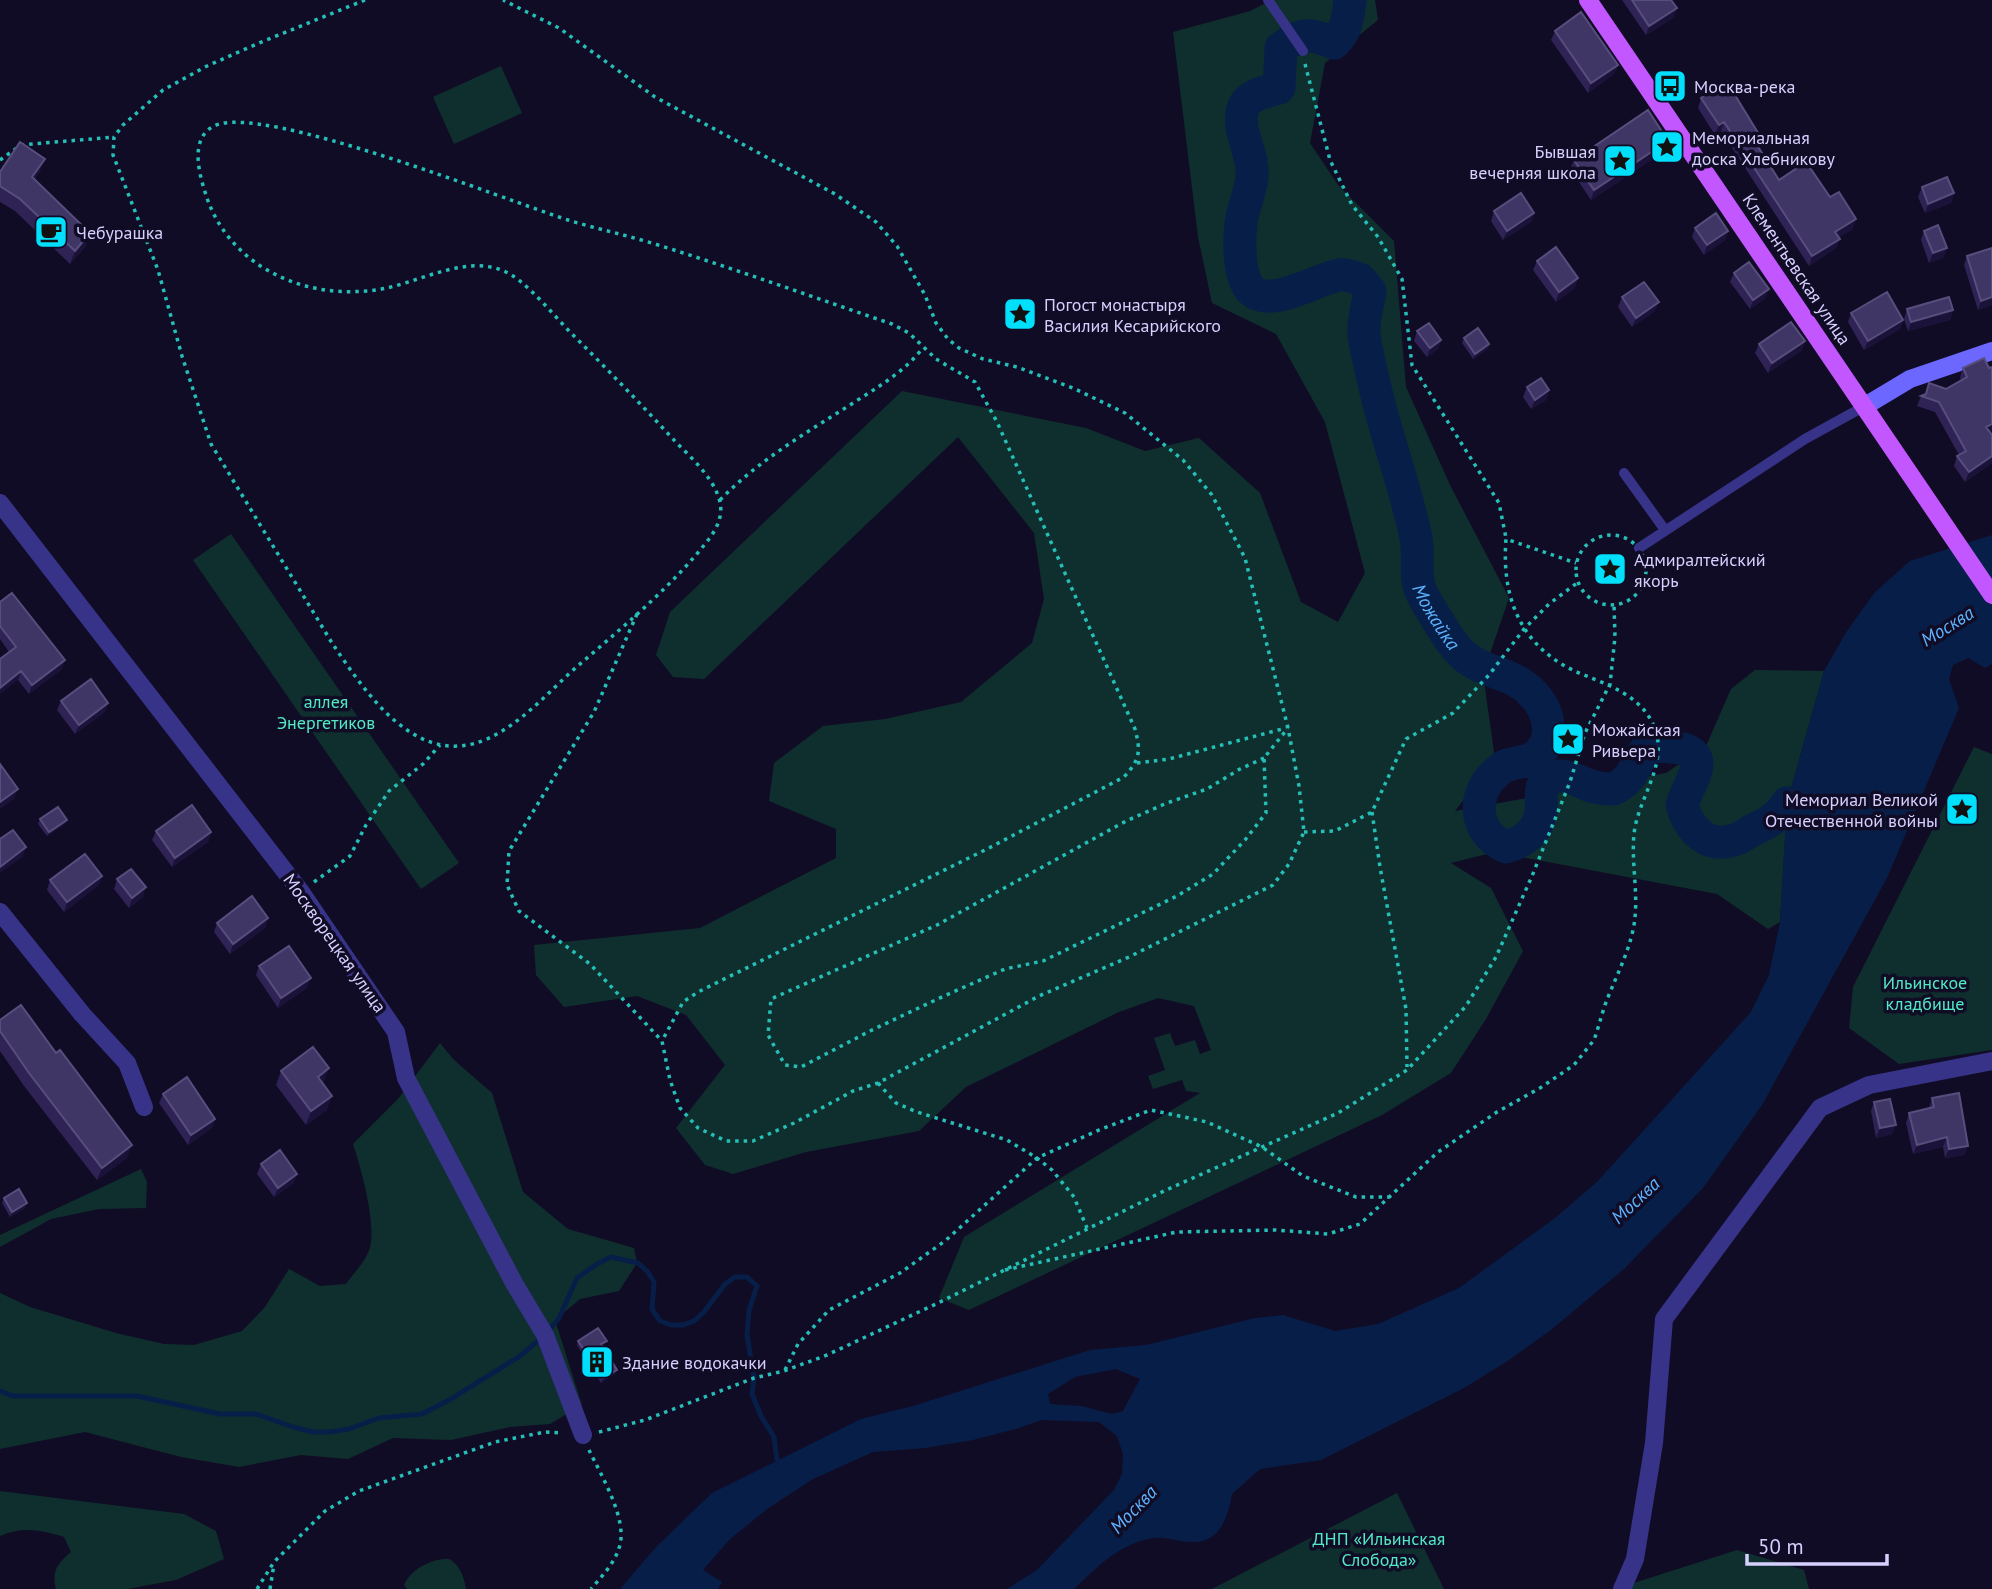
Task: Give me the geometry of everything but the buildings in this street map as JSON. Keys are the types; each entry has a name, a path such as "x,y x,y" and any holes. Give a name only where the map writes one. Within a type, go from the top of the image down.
{"main road":[{"name":"Клементьевская улица","path":"1588,0 1992,595"}],"street":[{"path":"1865,405 1910,379 1992,351"},
{"name":"Москворецкая улица","path":"0,503 301,892 396,1032 406,1078 514,1283 545,1335 583,1435"},
{"path":"0,912 82,1014 127,1063 144,1107"},
{"path":"1622,1589 1636,1559 1654,1443 1664,1319 1820,1108 1869,1085 1992,1062"}],"lane":[{"path":"1268,0 1303,51"},
{"path":"1639,548 1805,439 1865,405"},
{"path":"1624,473 1665,530"}],"path":[{"path":"365,0 259,43 163,90 123,125 114,137 113,155 158,270 182,356 211,444 352,673 389,718 413,735 440,745 474,745 509,729 638,612 710,537 720,519 720,500 706,475 672,437 516,277 483,264 451,269 372,291 321,292 280,278 248,258 213,216 201,180 198,148 205,133 219,123 246,121 335,141 431,171 569,220 648,242 793,289 892,324 909,333 922,349 975,382 997,422 1135,729 1140,747 1137,763 1124,777 698,992 683,1002 662,1041"},
{"path":"503,0 559,29 655,97 835,194 876,222 897,246 925,295 936,323 959,348 984,359 1017,367 1073,387 1125,413 1183,460 1212,495 1245,558 1288,728 1304,832 1289,864 1273,884 1129,957 1039,996 878,1083 853,1091 794,1123 753,1141 726,1141 698,1128 680,1108 670,1080 662,1041 590,964 519,911 506,885 509,850 594,712 638,612"},
{"path":"999,1272 1177,1232 1276,1230 1328,1234 1360,1224 1438,1152 1574,1065 1594,1041 1634,925 1634,833 1655,773 1659,746 1651,719 1639,704 1609,684 1556,662 1524,629 1512,608 1504,566 1506,539 1499,503 1412,365 1402,279 1378,237 1352,205 1330,160 1303,51"},
{"path":"0,160 21,145 114,137"},
{"path":"720,500 768,457 887,382 909,365 922,349"},
{"path":"1602,535 1623,536 1639,548 1647,566 1643,586 1629,601 1609,605 1590,599 1577,583 1576,563 1585,545 1602,535"},
{"path":"1506,539 1576,563"},
{"path":"1407,1070 1406,1009 1372,813 1406,739 1453,713 1489,675 1524,629 1549,604 1577,583"},
{"path":"257,1589 274,1562 325,1511 359,1491 495,1442 545,1432 583,1435 614,1429 645,1420 754,1378 784,1371 874,1333 1087,1228 1338,1113 1407,1070 1466,1006 1496,957 1532,876 1570,782 1586,733 1609,684 1615,637 1614,604"},
{"path":"1264,758 1266,813 1245,841 1213,874 1177,896 1043,961 1005,969 870,1031 801,1067 785,1065 768,1035 771,999 937,925 1126,821 1207,789 1264,758 1288,728"},
{"path":"1137,763 1169,759 1288,728"},
{"path":"301,892 350,856 366,825 389,791 423,764 440,745"},
{"path":"1304,832 1335,831 1372,813"},
{"path":"878,1083 896,1103 916,1112 1007,1140 1037,1158 1052,1170 1074,1197 1087,1228"},
{"path":"784,1371 798,1344 829,1310 900,1273 945,1241 1037,1158 1099,1130 1151,1111 1207,1122 1262,1147 1303,1176 1356,1198 1389,1197"},
{"path":"583,1435 622,1524 621,1546 611,1566 591,1589"},
{"path":"270,1589 274,1562"}],"green space":[{"path":"1272,0 1375,0 1378,20 1325,63 1310,143 1338,185 1394,241 1406,387 1451,487 1509,598 1483,674 1495,759 1455,811 1666,773 1706,746 1731,689 1755,670 1824,671 1787,803 1780,922 1768,929 1717,894 1495,852 1451,863 1491,888 1523,951 1486,1019 1451,1073 1382,1115 969,1310 939,1298 964,1237 1200,1093 1186,1091 1182,1080 1153,1089 1148,1076 1165,1070 1154,1038 1170,1033 1175,1046 1195,1040 1200,1054 1211,1050 1194,1006 1158,998 1119,1012 966,1087 919,1131 806,1152 733,1174 705,1165 676,1128 725,1065 686,1015 637,996 564,1007 536,975 534,945 700,928 836,858 836,829 769,801 774,763 823,726 885,719 961,702 1032,643 1044,599 1034,533 958,437 704,679 673,677 656,655 670,612 902,391 1086,428 1145,451 1199,438 1260,493 1301,602 1338,622 1365,573 1325,422 1276,334 1212,303 1198,237 1173,32 1250,11"},
{"path":"501,66 522,113 454,144 433,97"},
{"name":"аллея Энергетиков","path":"231,534 459,863 421,889 193,560"},
{"name":"Ильинское кладбище","path":"1974,747 1992,754 1992,1050 1899,1064 1849,1028 1853,987"},
{"path":"440,1043 454,1060 492,1093 523,1192 568,1229 634,1248 637,1263 619,1291 580,1299 555,1320 582,1405 550,1424 510,1427 451,1440 393,1438 348,1459 301,1455 239,1467 181,1457 85,1432 0,1449 0,1293 30,1307 116,1333 164,1344 194,1345 242,1331 265,1307 289,1269 320,1286 346,1284 366,1257 371,1243 368,1199 353,1144 398,1099"},
{"path":"141,1169 147,1182 146,1208 99,1209 51,1219 0,1247 0,1235"},
{"path":"0,1491 184,1514 216,1531 224,1559 176,1580 127,1589 56,1589 54,1577 57,1568 71,1552 64,1537 32,1530 0,1536"},
{"name":"ДНП «Ильинская Слобода»","path":"1397,1493 1444,1589 1212,1589"},
{"path":"1737,1550 1804,1570 1809,1589 1615,1589"},
{"path":"449,1559 461,1572 466,1589 407,1589 404,1585 412,1574 423,1566 436,1560"}],"water":[{"name":"Москва","path":"1992,535 1992,664 1985,668 1968,658 1953,665 1949,679 1959,708 1887,878 1762,1105 1703,1188 1624,1269 1552,1329 1464,1388 1321,1460 1260,1469 1232,1494 1225,1520 1210,1538 1192,1542 1158,1538 1144,1540 1124,1548 1106,1560 1074,1589 1007,1589 1037,1570 1114,1490 1122,1474 1123,1454 1117,1436 1099,1422 1041,1420 973,1440 925,1448 873,1452 813,1479 767,1509 729,1540 703,1570 722,1582 718,1589 620,1589 657,1546 712,1493 861,1419 913,1406 1090,1350 1146,1345 1255,1318 1283,1315 1335,1331 1378,1324 1459,1288 1555,1218 1597,1182 1751,1012 1769,975 1780,922 1787,803 1824,671 1847,631 1875,592 1910,561","holes":["1116,1369 1140,1379 1123,1411 1112,1414 1081,1406 1050,1404 1048,1394 1075,1377"]}],"waterway":[{"name":"Можайка","path":"1350,0 1344,29 1334,43 1319,37 1306,36 1281,48 1279,88 1254,96 1243,108 1243,134 1252,176 1241,223 1242,269 1247,285 1261,295 1283,294 1342,275 1360,279 1370,291 1364,322 1365,343 1411,517 1417,544 1417,574 1421,592 1456,648 1478,665 1525,686 1539,701 1547,718 1548,736 1541,752 1529,760 1503,767 1490,779 1480,800 1481,822 1487,832 1506,847 1517,843 1531,833 1538,823 1543,784 1547,780 1565,776 1594,787 1614,789 1628,778 1650,746 1684,749 1695,757 1695,774 1682,805 1694,829 1707,839 1724,842 1739,838 1773,819 1787,803 1829,814"},
{"path":"0,1391 13,1396 137,1396 220,1414 256,1414 313,1432 349,1429 379,1418 422,1414 520,1356 545,1335 559,1318 577,1278 611,1257 638,1263 647,1271 654,1282 652,1309 660,1321 671,1325 694,1321 725,1284 735,1277 747,1277 757,1286 749,1310 747,1335 754,1378 752,1394 774,1437 777,1460"}],"place":[{"name":"Москва-река","path":"1670,86"},
{"name":"Мемориальная доска Хлебникову","path":"1667,147"},
{"name":"Бывшая вечерняя школа","path":"1620,161"},
{"name":"Чебурашка","path":"51,232"},
{"name":"Погост монастыря Василия Кесарийского","path":"1020,314"},
{"name":"Адмиралтейский якорь","path":"1610,569"},
{"name":"Можайская Ривьера","path":"1568,739"},
{"name":"Мемориал Великой Отечественной войны","path":"1962,809"},
{"name":"Здание водокачки","path":"597,1362"}]}
